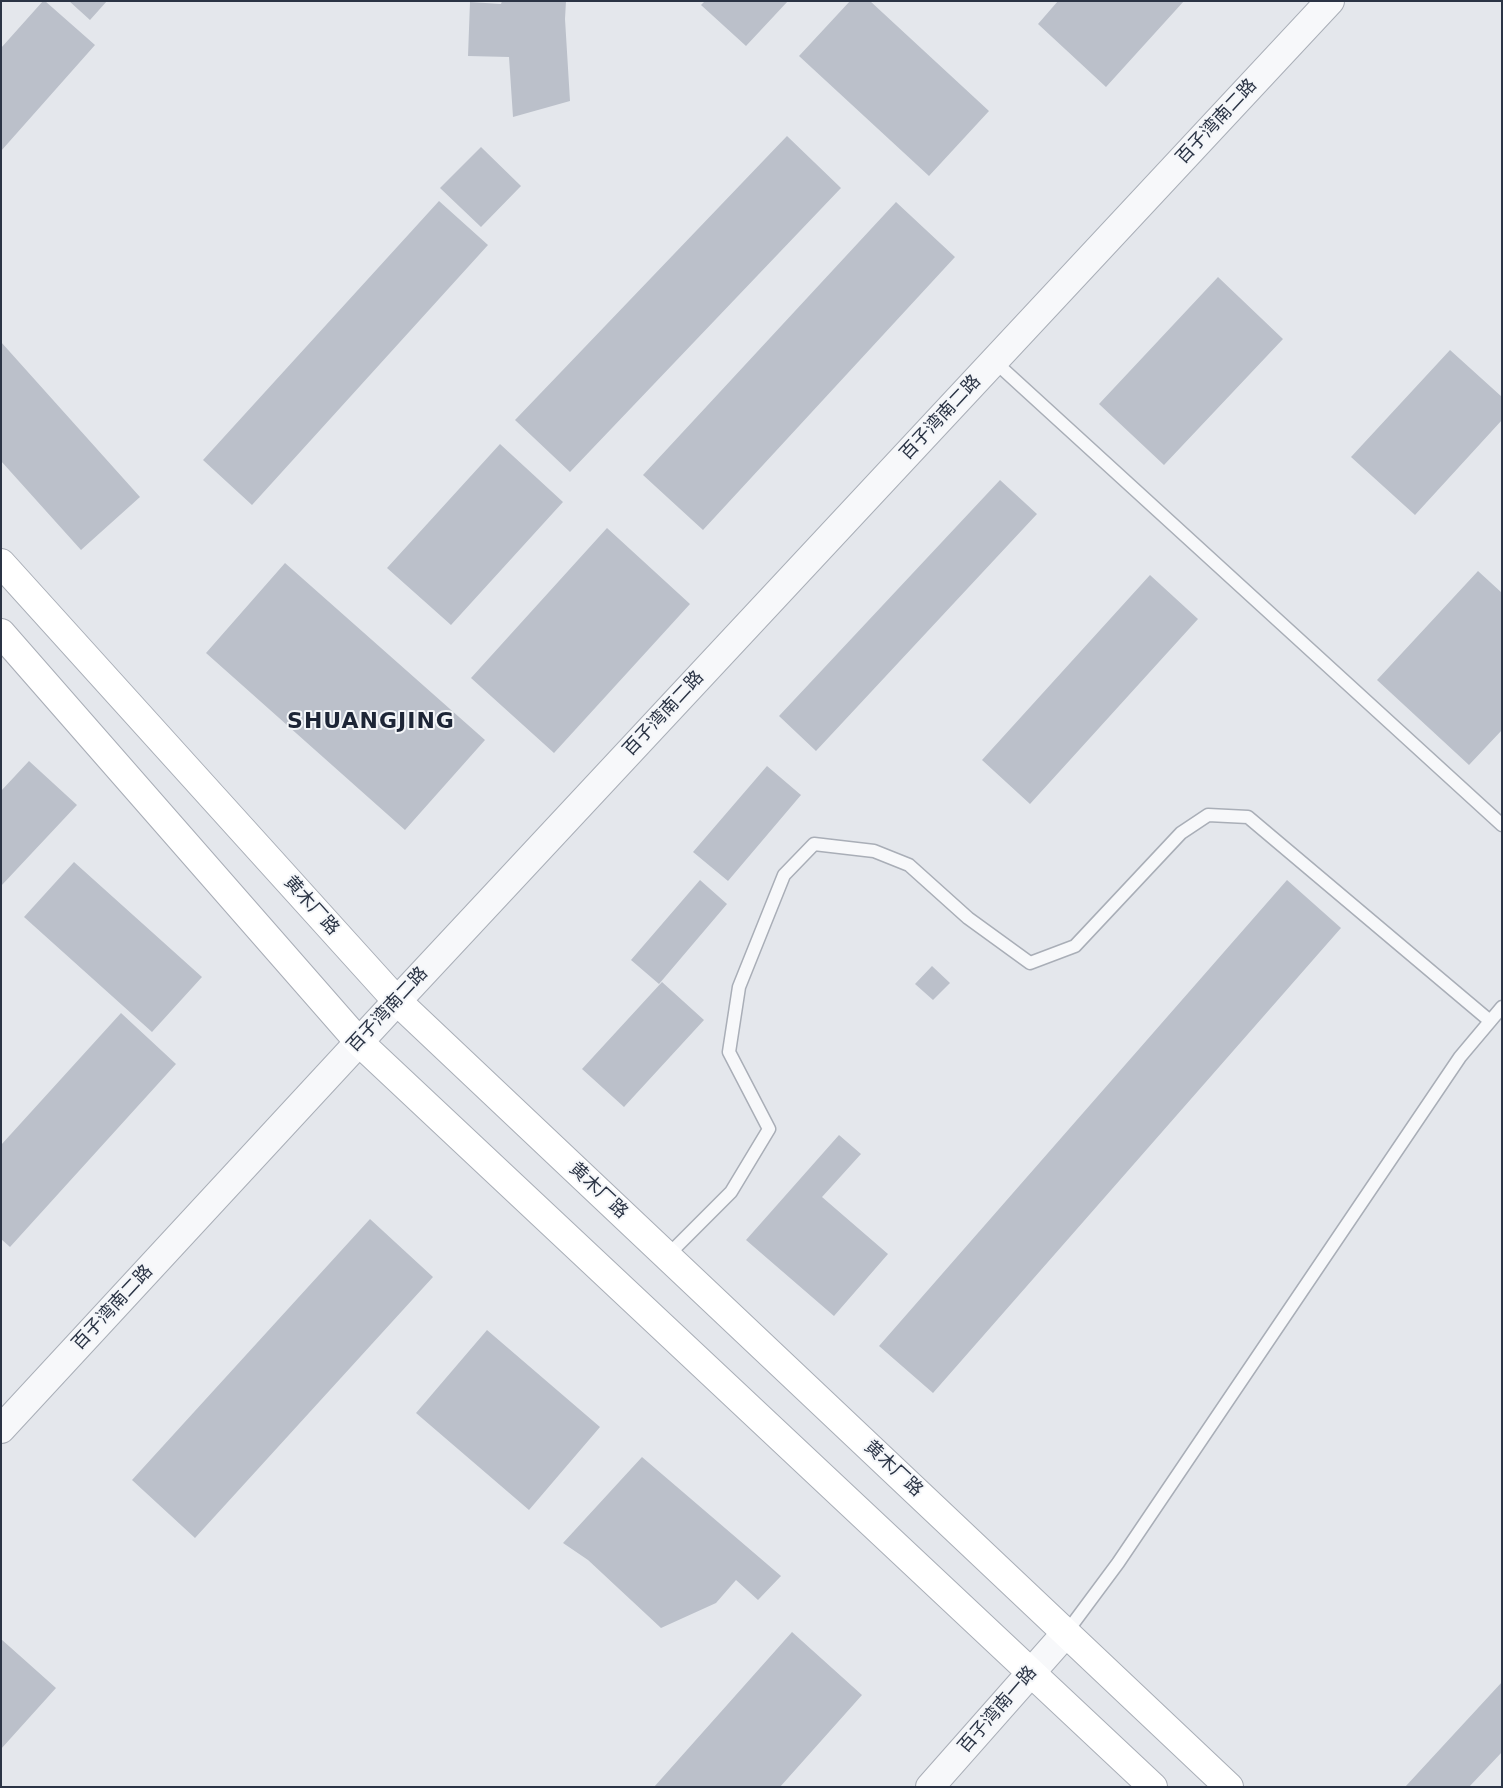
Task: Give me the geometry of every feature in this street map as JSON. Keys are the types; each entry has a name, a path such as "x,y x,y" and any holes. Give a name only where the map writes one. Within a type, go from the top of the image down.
{"main road":[{"name":"黄木厂路","path":"1,562 397,1001 1229,1787"},
{"path":"1,633 359,1042 1153,1787"}],"street":[{"name":"百子湾南二路","path":"1,1429 397,1001 1330,1"},
{"name":"百子湾南一路","path":"930,1787 1066,1633"}],"lane":[{"path":"994,361 1502,825"},
{"path":"667,1256 731,1192 770,1130 729,1052 730,1043 739,987 784,875 814,844 874,851 909,865 968,918 1030,963 1075,946 1181,833 1188,828 1208,815 1248,817 1490,1021"},
{"path":"1066,1633 1118,1563 1460,1057 1502,1007"}],"building":[{"path":"43,1 95,45 1,151 1,48"},
{"path":"69,1 107,1 90,20"},
{"path":"502,1 566,1 565,19 570,101 513,117 509,57 468,56 470,2 501,4"},
{"path":"705,1 788,1 746,46 701,5"},
{"path":"850,1 870,1 989,111 929,176 799,56"},
{"path":"1058,1 1184,1 1106,87 1038,24"},
{"path":"787,136 841,188 570,472 515,420"},
{"path":"481,147 521,186 481,227 440,188"},
{"path":"439,201 488,245 252,505 203,460"},
{"path":"896,202 955,257 703,530 643,475"},
{"path":"1218,277 1283,339 1164,465 1099,404"},
{"path":"1,342 140,497 81,550 1,461"},
{"path":"1450,350 1502,397 1502,420 1415,515 1351,457"},
{"path":"500,444 563,502 451,625 387,568"},
{"path":"1000,480 1037,514 816,751 779,716"},
{"path":"607,528 690,604 554,753 471,678"},
{"path":"285,563 485,740 405,830 206,653"},
{"path":"1478,571 1502,593 1502,730 1469,765 1377,680"},
{"path":"1150,575 1198,619 1030,804 982,760"},
{"path":"29,761 77,805 1,886 1,791"},
{"path":"767,766 801,795 728,881 693,852"},
{"path":"74,862 202,977 152,1032 24,917"},
{"path":"700,880 727,904 659,984 631,960"},
{"path":"1287,880 1341,928 933,1393 879,1346"},
{"path":"932,966 950,983 933,1000 915,984"},
{"path":"662,982 704,1020 624,1107 582,1069"},
{"path":"121,1013 176,1064 10,1247 1,1239 1,1145"},
{"path":"839,1135 861,1154 822,1197 888,1254 834,1316 746,1240"},
{"path":"370,1219 433,1277 195,1538 132,1480"},
{"path":"487,1330 600,1427 529,1510 416,1413"},
{"path":"642,1457 781,1576 758,1600 736,1580 716,1603 661,1628 588,1560 563,1543"},
{"path":"792,1632 862,1695 780,1787 654,1787"},
{"path":"1,1639 56,1688 1,1749"},
{"path":"1502,1682 1502,1752 1469,1787 1405,1787"}],"district":[{"name":"SHUANGJING","path":"371,722"}]}
